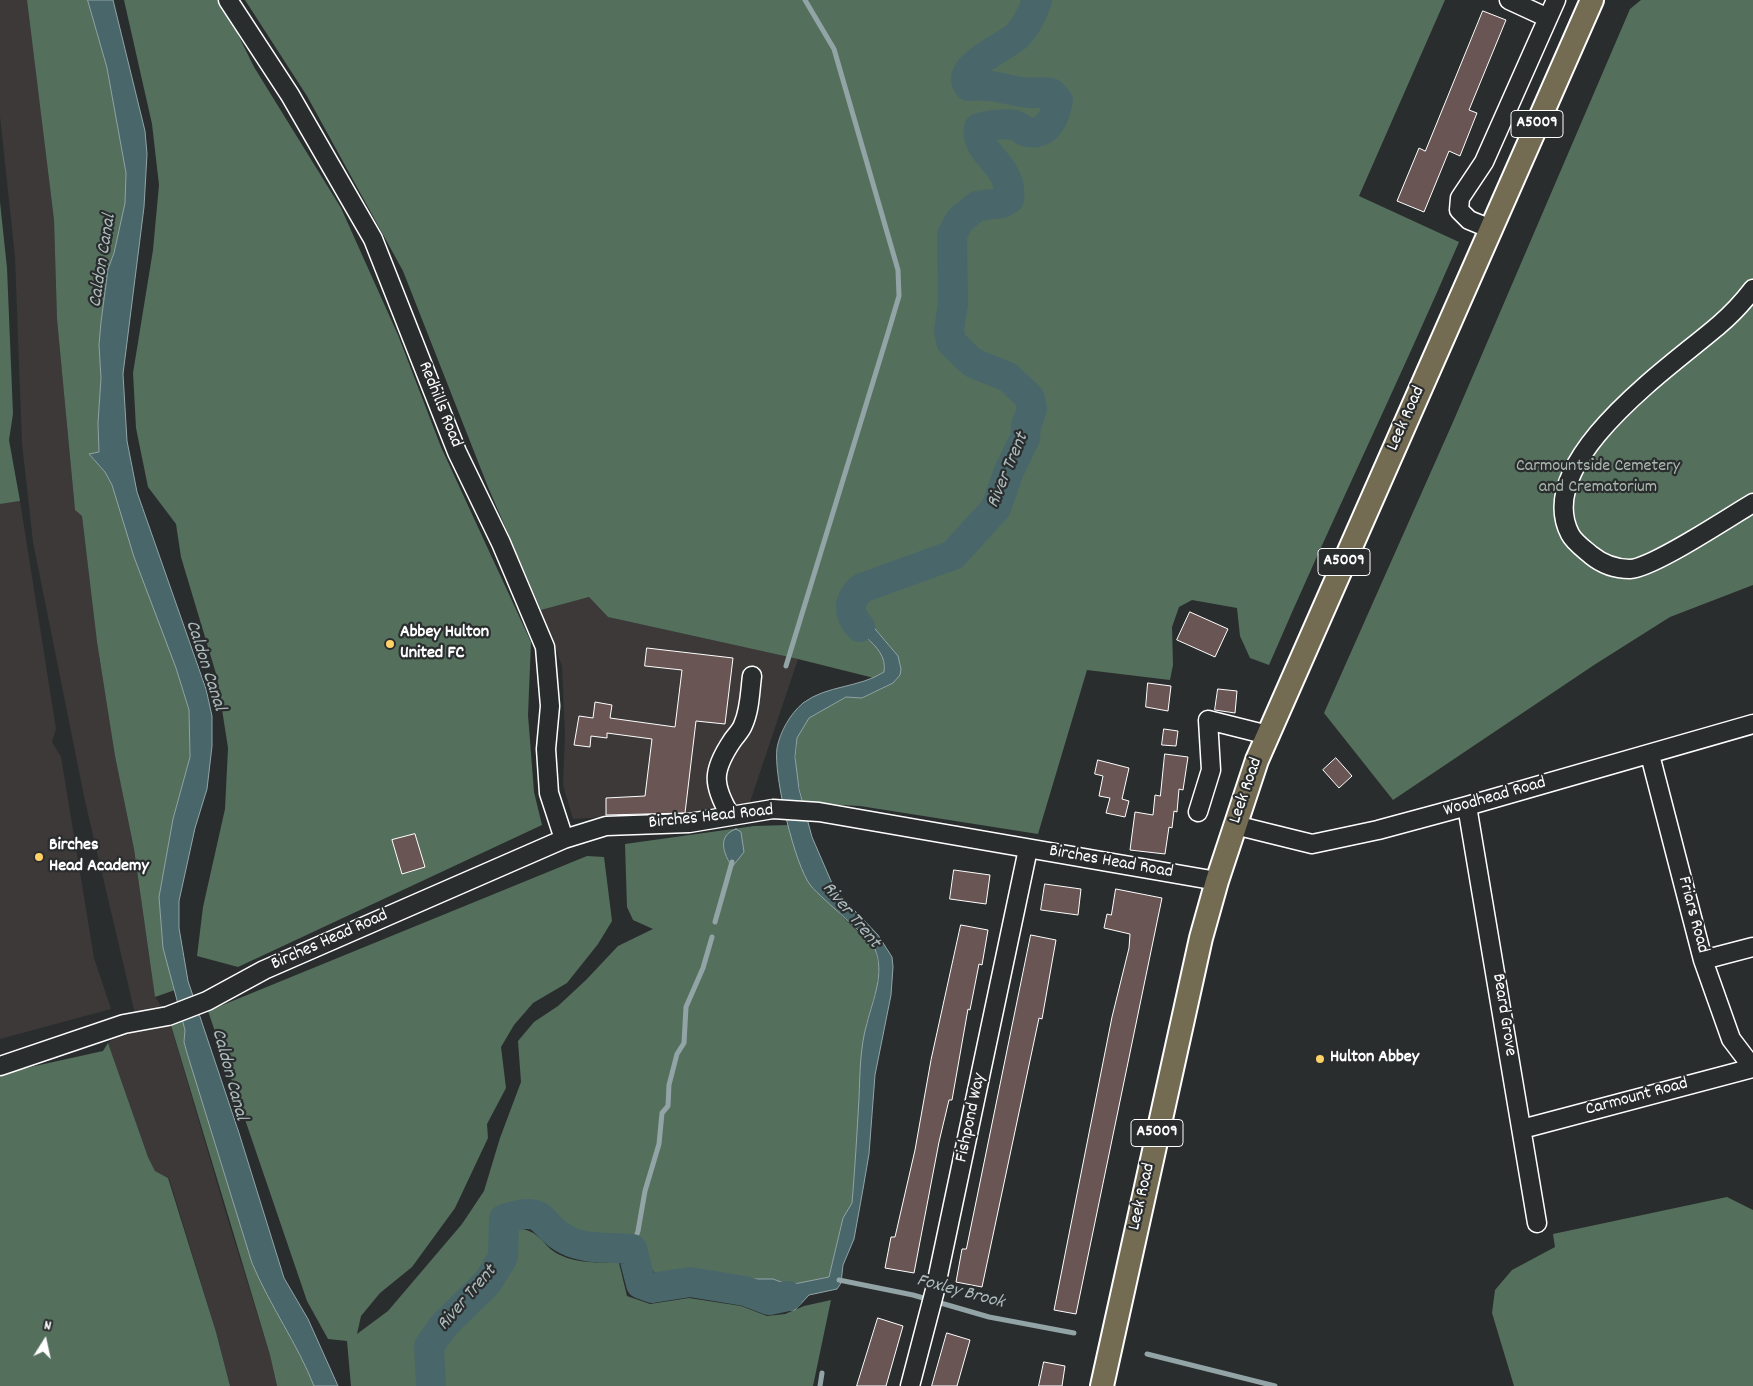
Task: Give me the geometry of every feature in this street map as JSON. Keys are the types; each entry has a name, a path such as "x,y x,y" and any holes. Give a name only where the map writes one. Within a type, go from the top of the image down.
{"main road":[{"name":"Leek Road","path":"1102,1386 1201,938 1235,826 1268,735 1592,0"}],"street":[{"name":"Redhills Road","path":"228,0 290,95 373,239 457,452 501,543 545,646 550,706 546,749 549,793 564,839"},
{"path":"1509,0 1548,18"},
{"path":"1491,229 1469,220 1459,210 1460,198 1484,162 1556,0"},
{"path":"1753,289 1720,324 1637,393 1601,429 1579,459 1567,485 1566,523 1571,536 1600,562 1617,568 1631,569 1643,566 1664,555 1753,503"},
{"path":"730,815 719,796 715,784 715,773 731,741 743,726 752,676"},
{"path":"1198,812 1211,770 1208,720 1268,735"},
{"name":"Woodhead Road","path":"1235,826 1312,844 1378,830 1468,806 1753,724"},
{"name":"Friars Road","path":"1650,755 1703,960 1731,1039 1753,1068"},
{"name":"Beard Grove","path":"1468,806 1537,1224"},
{"name":"Birches Head Road","path":"0,1066 124,1024 173,1014 206,1001 264,970 564,839 606,826 689,823 730,815 773,810 819,812 1217,881"},
{"name":"Fishpond Way","path":"910,1386 935,1290 1028,849"},
{"path":"1703,960 1753,947"},
{"name":"Carmount Road","path":"1522,1129 1753,1068"}],"shaded area":[{"path":"0,0 27,0 54,220 57,319 75,510 82,516 97,642 115,756 134,849 155,997 168,1016 270,1355 277,1386 230,1386 216,1332 169,1178 155,1171 148,1157 108,1043 137,1022 85,801 33,542 22,443 15,257 0,116"},
{"name":"Birches Head Academy","path":"20,501 56,729 52,742 61,757 94,958 111,1009 0,1039 0,504"},
{"path":"589,597 608,617 798,659 749,805 685,817 654,814 573,819 563,785 565,735 562,666 541,610"}],"green space":[{"path":"27,0 88,0 107,68 126,173 125,203 114,253 108,269 101,322 99,345 101,378 98,423 99,452 90,455 105,472 112,485 189,710 190,757 173,819 159,897 163,948 175,990 155,997 134,849 115,756 97,642 82,516 75,510 57,319 54,220"},
{"path":"124,0 221,0 254,67 341,208 398,335 441,447 531,642 528,715 534,792 542,825 238,967 197,956 203,907 225,809 228,748 217,677 181,557 176,524 148,487 136,428 133,373 153,250 159,185 152,124"},
{"path":"245,0 1445,0 1359,196 1459,242 1269,665 1250,658 1240,636 1237,608 1192,600 1179,607 1172,627 1173,665 1170,680 1087,670 1038,834 860,806 803,803 795,769 797,738 809,718 846,697 862,698 893,683 900,675 898,656 859,610 858,602 864,595 847,588 841,598 841,608 845,617 878,649 883,657 884,672 874,678 798,659 608,617 589,597 541,610 488,487 403,271 307,96"},
{"name":"Carmountside Cemetery and Crematorium","path":"1641,0 1753,0 1753,585 1670,617 1594,665 1393,800 1324,713 1453,422 1630,9"},
{"path":"0,202 7,268 13,414 9,440 20,501 0,504"},
{"path":"789,825 812,887 875,948 879,968 877,987 866,1025 852,1204 843,1218 829,1277 789,1285 773,1279 752,1279 730,1274 680,1273 657,1276 648,1264 648,1256 628,1239 585,1234 567,1226 554,1213 514,1201 522,1229 534,1233 555,1252 567,1258 589,1262 619,1263 627,1296 650,1304 689,1298 741,1306 767,1316 785,1314 804,1306 831,1300 813,1386 351,1386 347,1341 328,1339 307,1301 208,1011 587,856 604,857 612,921 598,944 567,983 533,1003 514,1025 501,1047 506,1088 487,1124 488,1138 455,1208 412,1267 380,1293 361,1316 357,1334 388,1311 462,1224 484,1191 500,1138 521,1082 518,1041 534,1022 558,1006 618,946 653,929 633,920 627,907 625,844 754,826"},
{"path":"182,1018 185,1030 184,1042 252,1263 314,1386 277,1386 270,1355 170,1022"},
{"path":"108,1043 148,1157 155,1171 168,1178 216,1332 230,1386 0,1386 0,1077 17,1070 103,1051"},
{"path":"1727,1197 1753,1210 1753,1386 1514,1386 1492,1313 1495,1290 1512,1270 1555,1247 1553,1234"}],"water":[{"path":"88,0 113,0 145,131 147,154 144,207 123,374 127,441 137,492 206,689 212,716 212,746 207,789 195,828 179,901 179,928 188,981 239,1133 284,1278 308,1319 338,1386 314,1386 252,1263 187,1053 184,1042 185,1030 163,948 159,897 173,819 190,757 189,710 176,668 134,557 112,485 105,472 89,454 99,452 98,423 101,378 99,345 101,322 108,269 114,253 125,203 126,173 107,68"},
{"path":"847,588 865,595 858,602 859,610 898,656 901,669 900,675 893,683 862,698 846,697 809,718 797,738 795,757 799,789 812,837 831,881 836,891 878,935 892,957 891,995 875,1075 869,1154 863,1189 854,1239 843,1265 841,1283 837,1289 809,1295 795,1310 781,1310 749,1298 752,1279 773,1279 789,1285 829,1277 843,1218 852,1203 862,1051 875,996 879,968 878,958 872,944 811,886 805,876 786,820 778,778 778,742 790,718 803,703 822,693 864,681 884,672 884,661 880,652 857,629 844,611 841,600"},
{"path":"736,829 741,832 744,852 732,867 724,851 724,841 730,832"}],"building":[{"path":"1483,11 1506,20 1469,110 1477,113 1460,156 1449,151 1424,212 1397,201 1419,148 1425,151"},
{"path":"1190,612 1228,629 1215,657 1177,640"},
{"path":"647,648 733,658 725,724 696,721 685,813 606,815 606,798 645,796 652,739 607,733 607,738 591,736 590,747 574,745 579,716 593,718 595,702 612,705 610,718 675,727 682,670 645,666"},
{"path":"1148,683 1171,686 1168,711 1146,707"},
{"path":"1218,689 1237,691 1235,713 1215,710"},
{"path":"1164,729 1178,731 1176,746 1162,745"},
{"path":"1165,754 1188,757 1183,790 1179,789 1177,812 1174,811 1172,828 1169,827 1165,854 1130,850 1135,812 1153,815 1155,795 1160,796"},
{"path":"1336,758 1352,776 1339,788 1323,770"},
{"path":"1098,760 1129,768 1122,799 1129,801 1125,817 1106,813 1110,798 1099,796 1103,776 1095,774"},
{"path":"415,834 425,867 402,874 392,840"},
{"path":"954,870 990,875 986,904 950,899"},
{"path":"1045,884 1081,889 1078,915 1041,910"},
{"path":"1116,889 1162,898 1076,1314 1054,1310 1112,1017 1129,948 1130,934 1104,928 1107,914 1111,915"},
{"path":"961,925 988,930 982,965 979,964 970,1010 968,1009 952,1100 949,1100 939,1142 914,1273 885,1268 891,1237 895,1237 915,1150 931,1060"},
{"path":"1031,935 1056,940 1042,1019 1039,1018 982,1287 956,1282 962,1249 966,1249"},
{"path":"878,1318 903,1326 886,1386 857,1386"},
{"path":"947,1333 970,1340 957,1386 932,1386"},
{"path":"1044,1362 1065,1366 1062,1386 1039,1386"}],"waterway":[{"path":"786,666 899,296 898,270 834,49 805,0"},
{"name":"River Trent","path":"860,627 851,612 852,602 857,593 862,588 953,555 996,508 1009,471 1025,438 1026,426 1032,409 1030,398 1008,377 973,363 951,342 949,330 953,304 952,235 960,220 977,206 1002,203 1009,199 1009,187 1006,178 982,145 979,137 979,128 1011,124 1025,131 1039,132 1052,120 1058,101 1048,92 1032,93 987,86 969,86 966,79 968,72 975,64 1018,35 1034,10 1037,0"},
{"path":"715,922 732,862"},
{"path":"632,1249 638,1231 645,1191 659,1144 662,1113 668,1106 669,1085 677,1054 684,1043 686,1007 703,968 712,937"},
{"name":"River Trent","path":"431,1386 429,1346 444,1325 487,1283 503,1257 504,1219 518,1215 536,1215 551,1229 574,1243 590,1247 632,1249 641,1284 652,1288 690,1282 745,1291 769,1300 788,1296"},
{"name":"Foxley Brook","path":"839,1280 913,1295 989,1317 1074,1333"},
{"name":"Foxley Brook","path":"1147,1354 1275,1386"},
{"path":"820,1386 822,1373"}],"place":[{"name":"Abbey Hulton United FC","path":"390,644"},
{"name":"Birches Head Academy","path":"39,857"},
{"name":"Hulton Abbey","path":"1320,1059"}],"water label":[{"name":"Caldon Canal","path":"104,261"},
{"name":"Caldon Canal","path":"204,666"},
{"name":"Caldon Canal","path":"228,1075"}]}
